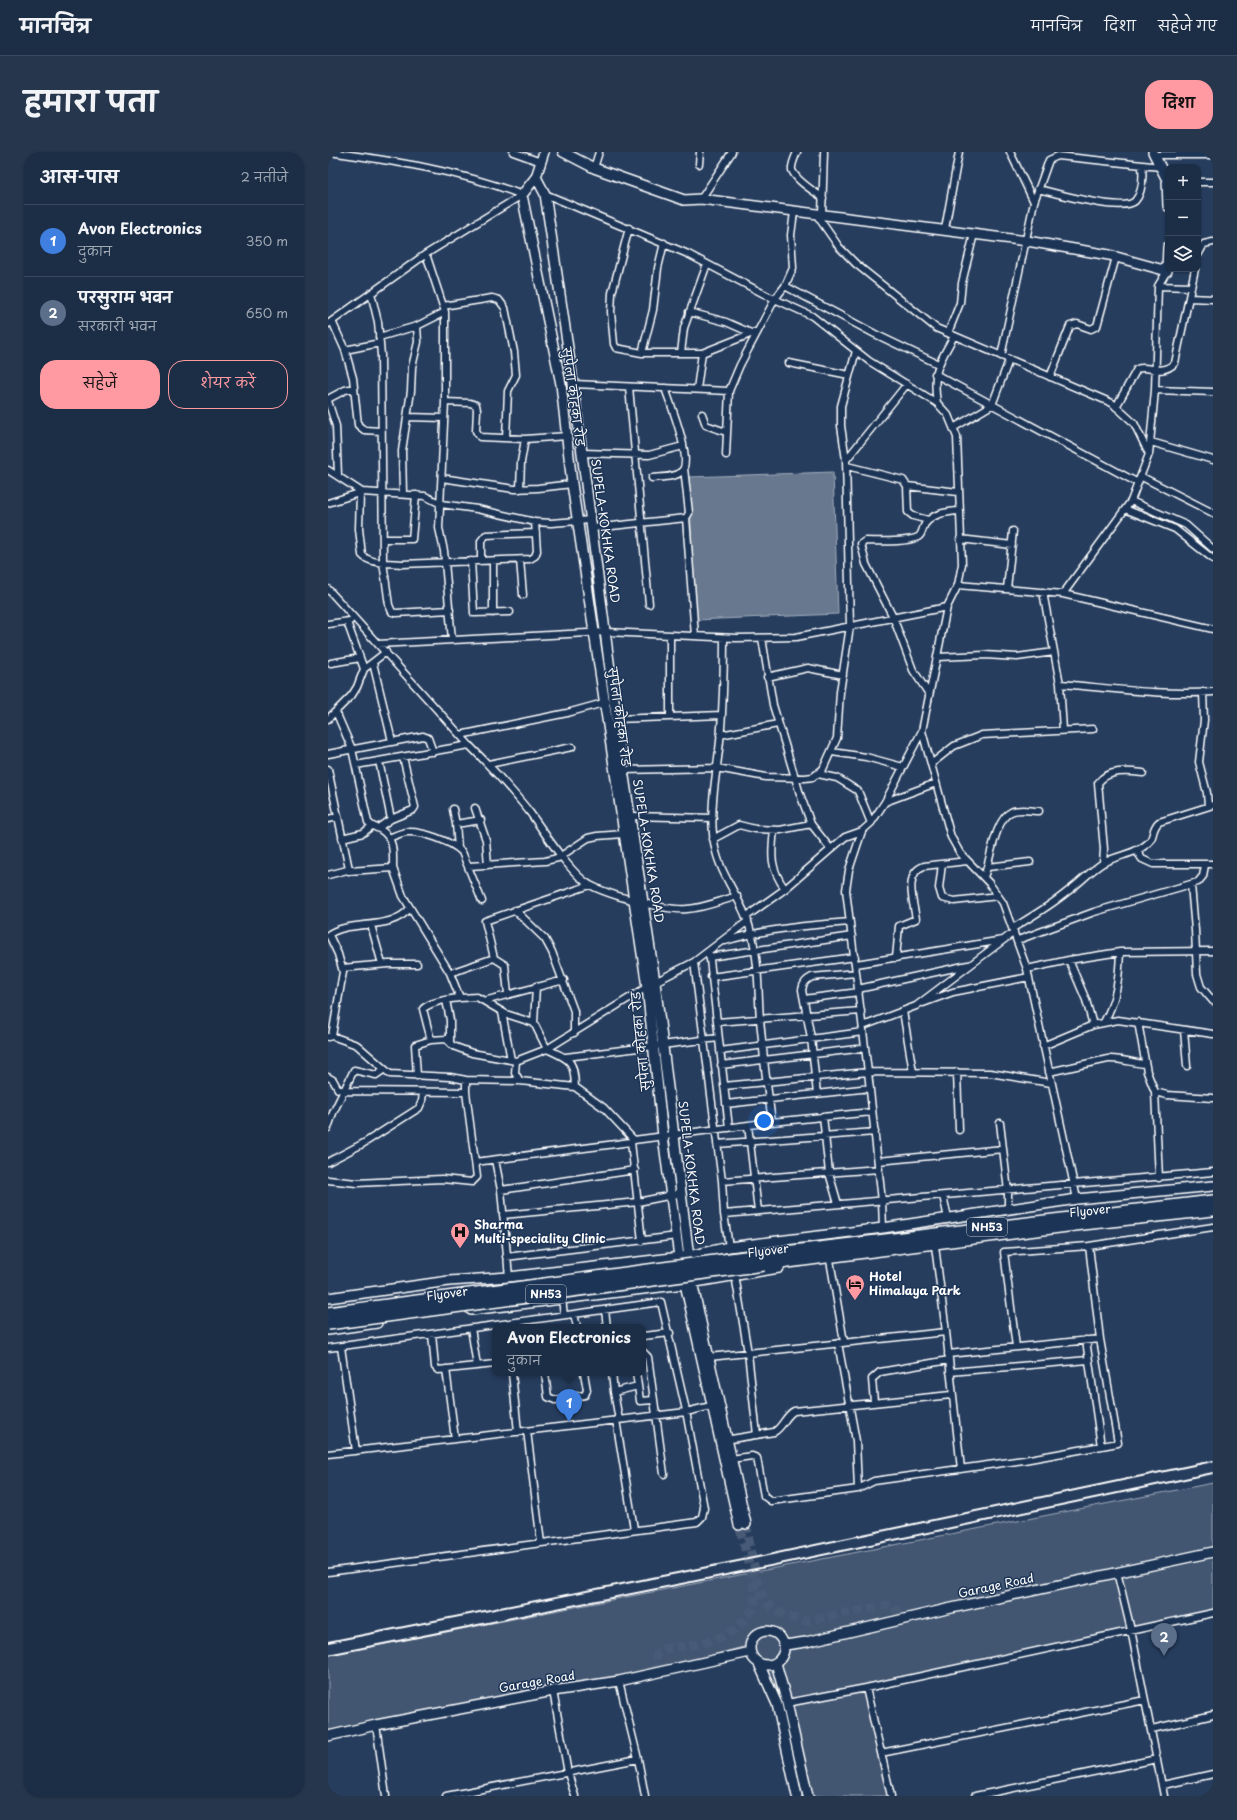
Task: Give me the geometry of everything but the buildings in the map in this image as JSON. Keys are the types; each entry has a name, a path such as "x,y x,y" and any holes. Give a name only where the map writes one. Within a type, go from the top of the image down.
{"highway":[{"name":"Flyover","path":"328,1313 822,1246 1213,1201"},
{"name":"Flyover","path":"328,1324 842,1254 1083,1224 1213,1210"}],"street":[{"path":"329,152 394,160 489,182 522,196"},
{"path":"513,152 541,162"},
{"path":"382,432 364,430 358,425 354,388 345,350 330,322 426,254 522,196 536,177 544,152"},
{"path":"563,152 594,168 684,200 701,199 794,212 945,229 1027,241 1116,257 1165,270"},
{"path":"594,168 599,152"},
{"path":"699,164 700,152"},
{"path":"701,199 732,152"},
{"path":"797,152 792,166 792,171 799,179 823,198"},
{"path":"824,152 823,198 819,214 839,247 856,264 936,328 1112,404 1134,423 1149,454"},
{"path":"945,229 959,152"},
{"path":"1010,152 1034,202"},
{"path":"1165,176 1154,154 1213,155"},
{"path":"1000,356 1027,241 1034,202 1049,160 1058,156 1074,155 1161,168"},
{"path":"1038,189 1098,202 1125,206 1135,201 1139,195 1143,178 1142,166"},
{"name":"सुपेला कोहका रोड","path":"536,177 545,194 571,368"},
{"path":"1201,182 1213,182"},
{"path":"545,194 664,243 812,316 869,361 937,403 955,427 958,437 958,492 962,564 958,585 947,607 922,731 902,766 885,802 871,823 862,831 845,837 830,848 785,889 747,916"},
{"name":"सुपेला कोहका रोड","path":"522,196 561,384 572,484 633,901 658,1046 663,1136 679,1257 686,1267"},
{"path":"726,455 729,391 758,331 792,268 791,235 794,212"},
{"path":"629,228 612,293 613,337 616,348 642,353 702,353 758,331"},
{"path":"937,403 934,384 935,374 951,334 960,303 963,277 970,256 974,234"},
{"path":"1201,250 1204,244 1213,242"},
{"path":"642,353 651,321 658,268 664,243"},
{"path":"426,254 444,309 445,402 439,528 445,562 452,640"},
{"path":"1050,377 1070,326 1077,324 1091,329 1097,326 1116,257"},
{"path":"681,353 684,328 707,264"},
{"path":"1063,594 1131,501 1142,477 1151,442 1156,371 1158,286 1166,272"},
{"path":"1116,407 1137,369 1141,367 1156,371 1173,365 1177,359 1194,272"},
{"path":"1158,286 1191,287"},
{"path":"782,289 938,364"},
{"path":"371,293 378,322 380,340 383,562 388,598 392,612 450,610"},
{"path":"345,350 380,340 417,326 444,309 492,298 499,300 505,308 514,352 516,375 508,391 506,438"},
{"path":"1189,298 1213,299"},
{"path":"689,312 726,322 751,334"},
{"path":"403,494 401,463 411,391 412,367 418,342 417,326"},
{"path":"623,770 717,768 760,776 796,778 812,777 823,769 838,738 843,675 850,626 847,463 840,415 856,351"},
{"path":"697,389 702,353"},
{"path":"955,427 992,405 1009,360"},
{"path":"789,363 849,375"},
{"name":"SUPELA-KOKHKA ROAD","path":"571,368 615,701 616,719 655,982 658,1046 674,1136 682,1193 689,1256 686,1267"},
{"path":"935,374 1138,483"},
{"path":"574,384 729,391"},
{"path":"847,463 907,384"},
{"path":"629,387 649,604"},
{"path":"338,475 336,426 328,400 344,390 354,388"},
{"path":"665,388 686,459 684,468 689,513 686,518 695,636"},
{"path":"1155,390 1213,392"},
{"path":"445,402 473,403 477,407 476,431 478,436 525,439 567,436"},
{"path":"702,414 706,425 726,432"},
{"path":"408,417 444,418"},
{"path":"520,489 520,462 525,439"},
{"path":"1151,442 1213,460"},
{"path":"583,453 635,455 657,454 683,446"},
{"path":"847,463 904,480 907,486 908,512 913,516 928,520"},
{"path":"652,478 677,474 684,468"},
{"path":"328,470 338,475 361,492"},
{"path":"1142,477 1213,513"},
{"path":"442,478 520,489 572,484"},
{"path":"907,486 958,492"},
{"path":"361,492 359,529 362,555 366,559 383,562 402,564 530,559 535,556 537,551 535,522"},
{"path":"328,503 361,492 425,496 441,504 477,509 535,522 578,521 592,524 641,523 686,518"},
{"path":"383,539 412,539 416,495"},
{"path":"1131,501 1186,525 1213,549"},
{"path":"1125,509 1175,529 1213,559"},
{"path":"929,694 913,670 893,618 866,564 861,544 865,541 914,538 921,534 928,520 941,513 959,511"},
{"path":"1007,589 1013,531"},
{"path":"481,561 481,541 486,534 536,534"},
{"path":"960,539 1012,545"},
{"path":"520,560 523,595"},
{"path":"471,561 473,611 476,614 510,612"},
{"path":"493,561 493,613"},
{"path":"958,585 1063,594 1213,630"},
{"path":"328,589 491,768 528,810 562,856 578,874 590,884 633,901 685,909 706,906 737,896"},
{"path":"1044,592 1060,684 1063,730"},
{"path":"378,644 606,632 724,638 796,637 947,607"},
{"path":"328,624 352,621 354,618"},
{"path":"347,622 364,669"},
{"path":"670,635 670,716"},
{"path":"724,638 722,715 713,818 713,839 716,857 723,876 737,896 747,916 752,933 757,969 766,1081 772,1122"},
{"path":"762,638 767,677 778,724 812,824 830,848"},
{"path":"328,719 357,688 364,669 386,652"},
{"path":"937,657 985,655 1017,657 1054,652"},
{"path":"331,663 360,658"},
{"path":"373,663 392,741"},
{"path":"767,677 808,668 843,675"},
{"path":"1060,684 1148,691 1213,692"},
{"path":"916,1006 1014,930 1055,902 1103,863 1136,850 1148,843 1151,840 1153,828 1159,822 1211,806 1200,762 1204,720 1203,692"},
{"path":"460,735 567,713 604,702 615,701"},
{"path":"336,712 352,749 365,810 375,827 387,835 393,845 394,868 403,896 450,973 460,998"},
{"path":"616,719 722,715"},
{"path":"720,735 778,724"},
{"path":"931,764 954,746 982,734 1093,729"},
{"path":"922,731 951,837 960,854 984,878 1003,903 1018,940 1029,977 1077,1199"},
{"path":"328,754 425,736 429,740 433,752"},
{"path":"356,765 469,745"},
{"path":"491,768 572,746"},
{"path":"832,752 866,757 902,766"},
{"path":"342,838 363,833 411,811 415,807 403,757"},
{"path":"379,761 391,819"},
{"path":"328,769 350,870"},
{"path":"1103,863 1104,849 1098,783 1104,776 1114,773 1143,773"},
{"path":"818,774 838,778 858,791 871,823"},
{"path":"885,802 936,783"},
{"path":"475,808 481,820 486,840 488,865"},
{"path":"453,809 458,848"},
{"path":"984,878 1000,825 1006,815 1015,810 1039,811"},
{"path":"631,816 713,818"},
{"path":"328,819 338,817"},
{"path":"456,824 481,820"},
{"path":"713,839 739,826 774,830 812,824"},
{"path":"774,830 772,846 773,868 776,877 785,889"},
{"path":"862,831 848,870 846,890 875,1132 882,1201 883,1228"},
{"path":"387,835 407,832 418,833 450,843 458,848 469,866 482,901"},
{"path":"469,866 545,862 562,856 588,838 624,834"},
{"path":"1136,850 1142,859 1152,864 1213,864"},
{"path":"896,958 899,926 916,919 911,886 916,872 924,866 967,861"},
{"path":"988,867 1030,862"},
{"path":"942,864 939,888 942,898 954,901 998,896"},
{"path":"1018,940 1094,912 1149,895 1191,885 1202,879 1205,865"},
{"path":"328,875 350,870 394,868"},
{"path":"508,994 505,965 494,958 485,921 590,884"},
{"path":"1191,885 1197,974 1201,987 1213,1001"},
{"path":"410,908 406,914 394,920 338,930 328,935 338,954 342,968 342,979 330,1037 356,1045 368,1053 383,1070 396,1075 450,1077 466,1080 520,1081 575,1087 604,1108 632,1141 642,1241"},
{"path":"515,910 544,939 564,980 574,1011 574,1033"},
{"path":"416,1076 415,1045 431,1040 446,1039 454,1046 472,1053 514,1061 547,1049 655,982 709,954 721,942 748,921 747,916"},
{"path":"721,942 752,933 795,926 850,922"},
{"path":"371,925 382,964"},
{"path":"709,954 852,936"},
{"path":"856,964 1004,939"},
{"path":"1027,969 1069,960 1120,952 1213,951"},
{"path":"1104,1022 1116,996 1119,980 1120,952"},
{"path":"709,954 729,1128"},
{"path":"711,976 855,957"},
{"path":"450,973 494,958"},
{"path":"1069,960 1086,1000 1093,1025"},
{"path":"694,962 729,1247"},
{"path":"342,968 382,964 417,964"},
{"path":"804,999 859,991 972,964"},
{"path":"817,1094 803,985 806,980 812,977 856,973"},
{"path":"720,1051 863,1029 903,1011 953,992 1029,977"},
{"path":"484,1001 536,986 564,980"},
{"path":"536,986 534,1023 547,1049 566,1057 570,1061 574,1069 575,1087"},
{"path":"431,1040 422,1009 446,1000 478,997 502,1012 534,1023"},
{"path":"446,1000 450,1020 450,1042"},
{"path":"717,1022 760,1020 861,1011"},
{"path":"903,1011 913,1072"},
{"path":"502,1012 514,1061 515,1073 520,1081"},
{"path":"1044,1046 1093,1025 1118,1020 1213,1034"},
{"path":"1138,1022 1145,1064 1155,1092 1159,1178"},
{"path":"1184,1030 1187,1066"},
{"path":"566,1057 718,1038"},
{"path":"722,1066 765,1059 865,1048"},
{"path":"1049,1072 1108,1058 1118,1058 1131,1063 1145,1064"},
{"path":"328,1128 349,1077 354,1070 376,1075 383,1070"},
{"path":"724,1086 868,1072 990,1073 1051,1083"},
{"path":"958,1072 958,1130"},
{"path":"328,1077 333,1080 338,1089 344,1091 423,1093 466,1092"},
{"path":"328,1180 357,1183 436,1178 472,1182 477,1177 466,1092 466,1080"},
{"path":"726,1104 769,1098 870,1088"},
{"path":"1155,1092 1167,1095 1213,1098"},
{"path":"328,1162 364,1143 419,1108 423,1093"},
{"path":"475,1162 663,1136 674,1136 715,1129 823,1116 872,1112"},
{"path":"823,1116 830,1173 838,1204"},
{"path":"1000,1123 1008,1191 1008,1210"},
{"path":"748,1125 758,1211"},
{"path":"717,1144 875,1132"},
{"path":"878,1161 1003,1149"},
{"path":"495,1160 501,1190 508,1277"},
{"path":"722,1181 879,1169"},
{"path":"501,1190 635,1170"},
{"path":"724,1214 1008,1191 1213,1172"},
{"path":"328,1298 450,1281 508,1277 689,1256 729,1247 883,1228 1077,1199 1213,1186"},
{"path":"503,1215 638,1202 682,1193"},
{"path":"943,1196 948,1218"},
{"path":"328,1330 399,1319 688,1283 830,1260 935,1246 1213,1215"},
{"path":"1016,1347 1004,1252 1089,1246 1213,1227"},
{"path":"506,1257 677,1236"},
{"path":"935,1246 961,1469"},
{"path":"731,1459 752,1456 757,1458 764,1496 771,1501 858,1489 874,1481 961,1469 1118,1443 1100,1339 1089,1246"},
{"path":"830,1260 856,1441 858,1489"},
{"path":"686,1267 688,1283 711,1406 723,1440 731,1459 742,1524 723,1440 708,1357 688,1283"},
{"path":"735,1275 748,1353 757,1435"},
{"path":"562,1299 564,1315"},
{"path":"328,1572 634,1529 697,1522 702,1517 704,1508 686,1412 670,1333 661,1302 564,1315 513,1324"},
{"path":"605,1310 607,1324"},
{"path":"574,1314 576,1324"},
{"path":"538,1319 539,1324"},
{"path":"328,1348 492,1326"},
{"path":"471,1328 477,1366"},
{"path":"708,1357 946,1332"},
{"path":"646,1336 670,1333"},
{"path":"432,1334 436,1367 438,1370 492,1364"},
{"path":"874,1402 872,1379 880,1372 948,1357 1016,1347 1100,1339"},
{"path":"1086,1340 1101,1446"},
{"path":"341,1346 356,1451"},
{"path":"646,1355 648,1357 664,1474"},
{"path":"950,1372 1088,1360"},
{"path":"446,1370 455,1439"},
{"path":"512,1376 518,1432"},
{"path":"545,1376 548,1397 555,1400 585,1395 587,1390 585,1376"},
{"path":"612,1376 617,1420 634,1529"},
{"path":"636,1376 640,1401 654,1400"},
{"path":"614,1392 638,1386"},
{"path":"723,1440 779,1430 787,1416 794,1411 851,1404 952,1395"},
{"path":"328,1454 686,1412 711,1406"},
{"path":"527,1431 541,1543"},
{"name":"Garage Road","path":"785,1645 806,1642 947,1609 1213,1552"},
{"path":"1117,1572 1152,1729 1164,1796"},
{"path":"787,1703 866,1688 1213,1613"},
{"path":"759,1664 768,1666 776,1663 781,1658 785,1645 778,1635 764,1631 754,1637 750,1645 750,1652 753,1659 759,1664 777,1704 797,1796"},
{"name":"Garage Road","path":"328,1736 376,1725 552,1691 619,1681 750,1652"},
{"path":"776,1663 787,1703 808,1796"},
{"path":"619,1681 638,1759 645,1796"},
{"path":"866,1688 891,1796"},
{"path":"552,1691 568,1773 575,1796"},
{"path":"881,1752 1145,1700"},
{"path":"1152,1729 1213,1715"},
{"path":"376,1725 386,1796"},
{"path":"446,1796 638,1759"},
{"path":"975,1796 1157,1759"},
{"path":"1163,1785 1213,1774"}],"shaded area":[{"path":"833,472 838,614 695,620 689,477"},
{"path":"1213,1483 1213,1613 866,1688 891,1796 808,1796 787,1703 750,1645 619,1681 328,1736 328,1655"}],"tunnel":[{"path":"746,1524 760,1589 768,1604 780,1613 805,1621 887,1605 894,1607 902,1619"},
{"path":"658,1673 656,1659 657,1653 664,1649 699,1644 722,1636 732,1631 741,1623 753,1608 755,1599 752,1578 739,1525"}],"railway":[{"path":"328,1642 753,1558 1213,1461"},
{"path":"328,1655 756,1569 1213,1473"}],"place":[{"name":"Sharma Multi-speciality Clinic","path":"460,1249"},
{"name":"Hotel Himalaya Park","path":"855,1301"},
{"name":"Avon Electronics","path":"569,1422"},
{"name":"परसुराम भवन","path":"1164,1656"}]}
